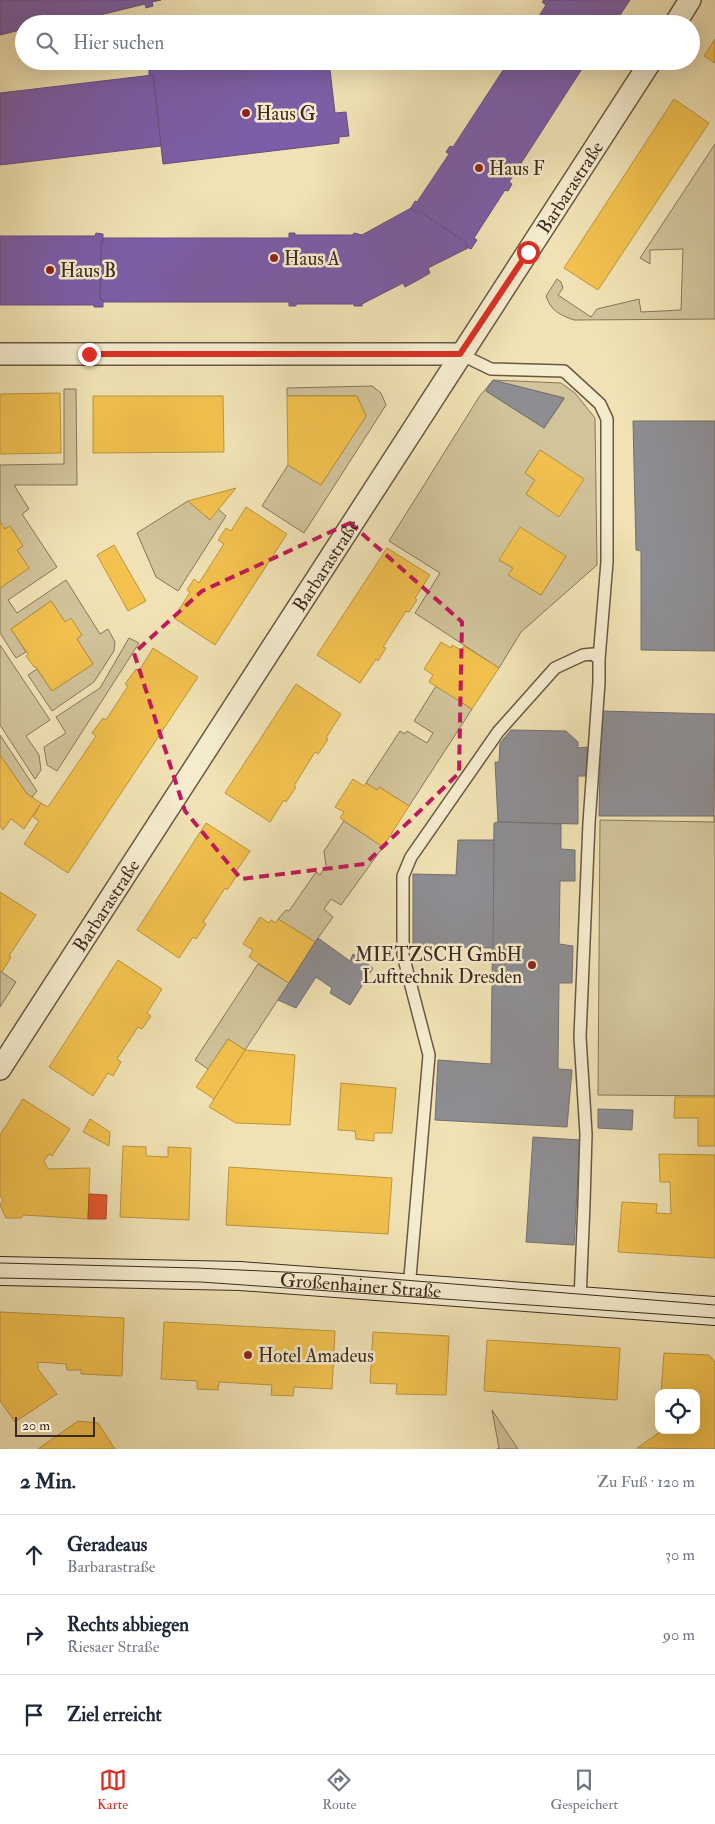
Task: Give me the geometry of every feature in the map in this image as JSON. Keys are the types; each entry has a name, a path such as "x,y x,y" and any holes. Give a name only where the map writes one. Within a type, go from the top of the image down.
{"main road":[{"name":"Großenhainer Straße","path":"3,1271 240,1276 715,1311"}],"street":[{"path":"681,15 690,0"},
{"name":"Barbarastraße","path":"0,1069 460,354 534,244 645,70"},
{"path":"0,354 460,354"}],"lane":[{"path":"460,354 491,370 564,370 600,404 607,419 607,562 589,823 580,1037 586,1134 580,1300"},
{"path":"409,1289 429,1055 403,956 403,876 411,857 498,732 555,668 583,655 593,654 599,659"}],"highlighted area":[{"path":"350,523 462,622 459,773 365,864 241,879 185,811 134,653 202,591"}],"shaded area":[{"path":"715,144 715,319 574,320 553,309 546,296 557,279 561,282 563,288 558,295 591,317 597,309 639,299 641,312 681,310 683,249 650,250 650,264 640,258"},
{"path":"493,380 561,383 575,393 595,418 597,565 521,632 499,668 415,613 440,573 389,541 479,397","holes":["493,381 564,398 564,399 544,428 486,391","540,450 583,479 559,516 526,494 535,480 525,473","566,556 541,595 509,575 513,568 499,560"]},
{"path":"372,386 381,393 386,405 304,533 262,506 288,465 321,485 366,416 357,396 287,396 287,388"},
{"path":"64,389 76,389 77,485 14,485 29,509 22,514 57,567 8,600 17,613 66,580 100,634 108,629 115,642 114,651 94,682 52,711 28,675 37,669 52,691 93,664 77,639 82,635 71,619 65,622 51,601 11,629 26,652 16,658 0,633 0,588 29,568 17,550 23,546 10,526 5,529 0,522 0,465 64,464"},
{"path":"188,501 210,520 218,509 226,516 178,591 156,577 137,533"},
{"path":"129,638 139,643 57,771 47,765 44,747 66,733 56,717 100,688"},
{"path":"0,645 50,720 26,736 39,755 41,770 35,779 0,725"},
{"path":"436,686 472,709 409,806 379,787 377,790 366,783 400,731 405,734 407,731 427,743 433,733 414,721"},
{"path":"0,735 37,791 32,797 27,794 0,755"},
{"path":"714,816 715,1096 598,1095 600,820 714,822"},
{"path":"344,821 383,847 341,905 331,899 324,909 333,917 315,942 278,919 286,910 289,911 316,872 320,875 326,866 324,851"},
{"path":"258,964 289,983 245,1050 228,1039 208,1069 195,1060"},
{"path":"0,971 16,982 0,1007"},
{"path":"492,1410 518,1449 497,1449 499,1448"}],"building: Wohnen":[{"path":"715,39 715,63 704,56"},
{"path":"674,99 709,123 598,290 564,268"},
{"path":"60,393 61,453 0,454 0,394"},
{"path":"93,396 223,396 224,452 93,453"},
{"path":"287,396 357,396 366,416 321,485 288,465"},
{"path":"540,450 584,479 559,517 526,494 535,480 525,473"},
{"path":"236,488 210,520 188,501"},
{"path":"246,507 287,534 215,645 174,618 190,592 187,590 194,579 199,583 224,544 218,540 226,528 231,531"},
{"path":"0,522 5,529 10,526 23,546 17,550 29,568 0,588"},
{"path":"520,527 566,556 541,595 508,575 513,568 499,560"},
{"path":"114,545 146,601 128,611 97,555"},
{"path":"387,548 430,575 415,598 417,600 409,612 406,611 383,647 386,648 378,661 376,659 360,683 317,655"},
{"path":"51,601 65,622 71,618 82,635 77,639 93,664 52,691 26,656 28,654 11,629"},
{"path":"441,642 451,648 452,645 461,650 464,646 499,668 472,709 429,682 433,675 424,669"},
{"path":"153,648 198,677 68,873 24,844 39,821 33,817 41,803 48,807 96,736 92,733 103,718 106,720 128,686 125,684 136,669 139,671"},
{"path":"296,684 341,714 326,738 328,739 323,747 318,754 315,752 294,786 296,787 286,802 284,800 270,822 225,793"},
{"path":"0,755 27,794 41,803 24,829 11,819 3,830 0,826"},
{"path":"353,779 364,786 366,783 377,790 379,787 409,806 383,847 340,818 344,812 335,807"},
{"path":"206,823 250,851 235,873 237,875 232,883 227,890 225,888 203,922 206,924 196,939 193,937 179,958 137,930"},
{"path":"0,892 36,915 9,956 11,957 2,972 0,971"},
{"path":"260,917 269,923 271,920 276,923 278,919 315,942 289,983 249,957 253,950 243,944"},
{"path":"118,960 162,989 147,1013 151,1016 142,1029 138,1027 117,1059 121,1062 113,1076 108,1073 93,1096 49,1067"},
{"path":"228,1039 245,1050 214,1099 196,1087"},
{"path":"245,1050 295,1055 290,1125 236,1123 209,1107"},
{"path":"341,1083 396,1088 392,1133 374,1133 374,1141 356,1139 355,1131 338,1130"},
{"path":"675,1097 715,1097 715,1146 698,1146 698,1118 674,1118"},
{"path":"23,1099 70,1129 52,1156 49,1154 44,1161 48,1169 90,1168 88,1219 24,1215 21,1218 6,1218 0,1205 3,1200 0,1196 0,1135"},
{"path":"90,1119 110,1132 109,1146 83,1132"},
{"path":"123,1146 146,1147 146,1156 168,1157 168,1147 191,1148 189,1220 120,1217"},
{"path":"659,1154 715,1155 715,1258 618,1252 622,1202 657,1204 656,1213 671,1214 670,1182 660,1182"},
{"path":"229,1167 392,1178 388,1234 226,1225"},
{"path":"0,1312 124,1318 122,1376 81,1374 81,1370 67,1370 66,1364 38,1362 38,1369 57,1394 15,1422 0,1401"},
{"name":"Hotel Amadeus","path":"164,1322 335,1331 332,1389 294,1387 293,1396 271,1395 272,1385 219,1382 218,1390 197,1389 197,1381 161,1379"},
{"path":"373,1332 449,1336 446,1395 396,1394 397,1384 370,1383"},
{"path":"487,1340 620,1348 617,1400 484,1391"},
{"path":"664,1353 709,1355 715,1362 715,1449 637,1448 657,1434 700,1434 700,1389 661,1389"},
{"path":"78,1421 98,1423 115,1449 38,1449"}],"building: Handel":[{"path":"89,1194 107,1195 106,1219 88,1219"}],"building: Büros":[{"path":"0,0 161,0 152,2 153,6 146,8 145,4 100,15 15,15 15,31 0,35"},
{"path":"544,0 630,0 620,15 540,15 546,5 542,2"},
{"name":"Haus G","path":"149,70 330,70 335,113 346,112 349,136 339,137 339,143 163,164 153,75 149,75"},
{"name":"Haus F","path":"503,70 581,70 509,182 512,184 508,191 505,190 474,238 477,240 471,249 465,246 467,243 419,211 418,213 411,208 449,154 446,152 450,146 453,147"},
{"path":"153,75 161,146 0,165 0,93"},
{"name":"Haus A","path":"411,208 418,213 419,211 467,243 465,246 468,248 428,268 430,273 418,280 405,287 403,283 362,304 362,306 354,306 354,304 296,304 296,306 289,306 289,302 103,302 100,299 101,241 103,242 103,238 289,238 289,233 295,233 295,235 353,235 354,233 362,235"},
{"name":"Haus B","path":"96,233 103,234 103,242 101,241 100,299 103,300 103,307 94,307 94,305 0,305 0,236 95,236"}],"building: Industrie":[{"path":"493,380 564,398 544,428 486,391"},
{"path":"633,421 715,421 715,651 641,650 641,551 636,550"},
{"path":"601,711 715,714 714,816 599,816"},
{"path":"511,730 566,731 578,742 578,748 587,747 586,776 578,776 578,824 498,822 495,762 499,762 500,743"},
{"name":"MIETZSCH GmbH Lufttechnik Dresden","path":"494,823 561,824 561,849 575,850 575,881 560,881 559,944 573,946 572,983 559,983 558,1069 572,1070 567,1127 435,1120 438,1060 491,1064"},
{"path":"458,840 494,840 493,948 413,946 413,874 456,875"},
{"path":"318,938 350,961 353,954 373,968 350,1005 330,993 332,988 316,977 296,1008 278,1000"},
{"path":"598,1109 633,1110 632,1130 598,1128"},
{"path":"533,1137 580,1140 574,1245 526,1242"}],"tram line":[{"path":"0,1263 196,1268 329,1274 715,1305"},
{"path":"0,1278 201,1282 715,1318"}],"place":[{"name":"Haus G","path":"246,113"},
{"name":"Haus F","path":"479,168"},
{"name":"Haus A","path":"274,258"},
{"name":"Haus B","path":"50,270"},
{"name":"MIETZSCH GmbH Lufttechnik Dresden","path":"532,965"},
{"name":"Hotel Amadeus","path":"248,1355"}],"route":[{"path":"89,354 460,354 528,252"}]}
